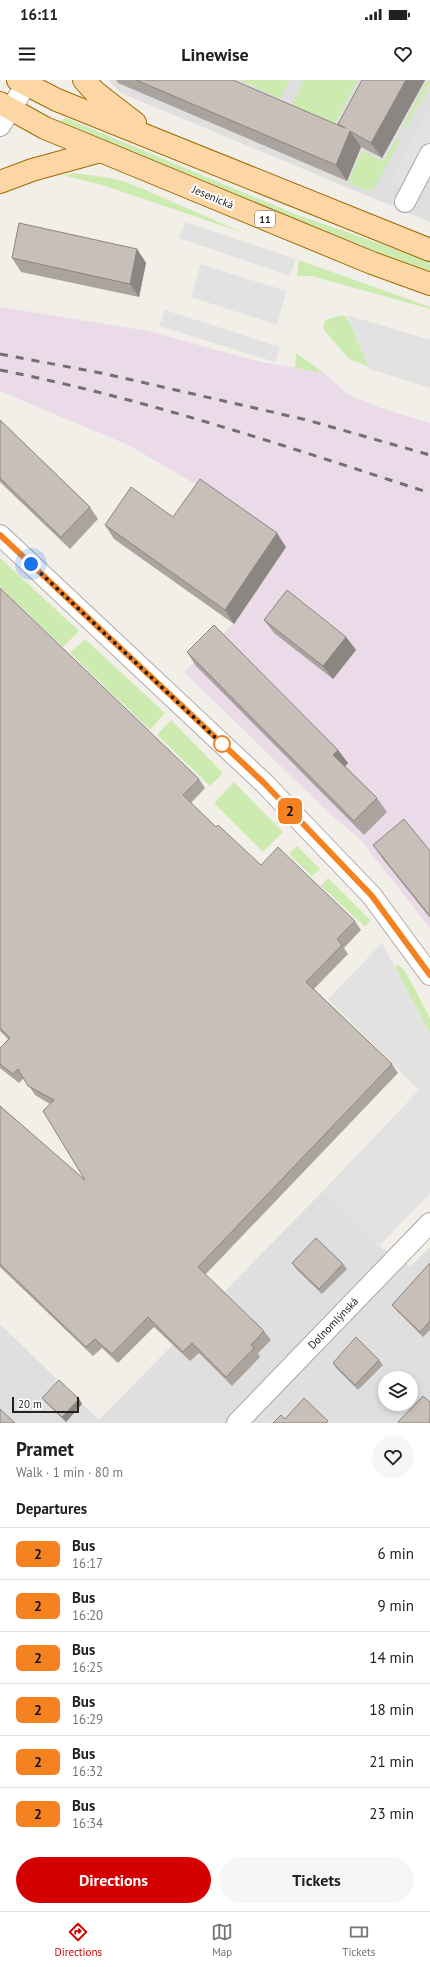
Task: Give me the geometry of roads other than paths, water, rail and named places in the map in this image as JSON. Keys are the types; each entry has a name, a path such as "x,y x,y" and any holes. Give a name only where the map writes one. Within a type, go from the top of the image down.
{"main road":[{"path":"84,80 95,92 157,140"},
{"path":"24,81 57,100 430,250"},
{"name":"Jesenická","path":"4,113 45,128 372,263 430,284"},
{"path":"0,182 32,170 101,151"}],"street":[{"path":"4,113 24,81"},
{"path":"405,202 430,154"},
{"path":"0,535 264,783 372,896 430,975"},
{"name":"Dolnomlýnská","path":"237,1423 430,1222"}],"railway":[{"path":"0,354 106,374 307,420 430,455"},
{"path":"0,370 109,395 217,425 430,493"}]}
